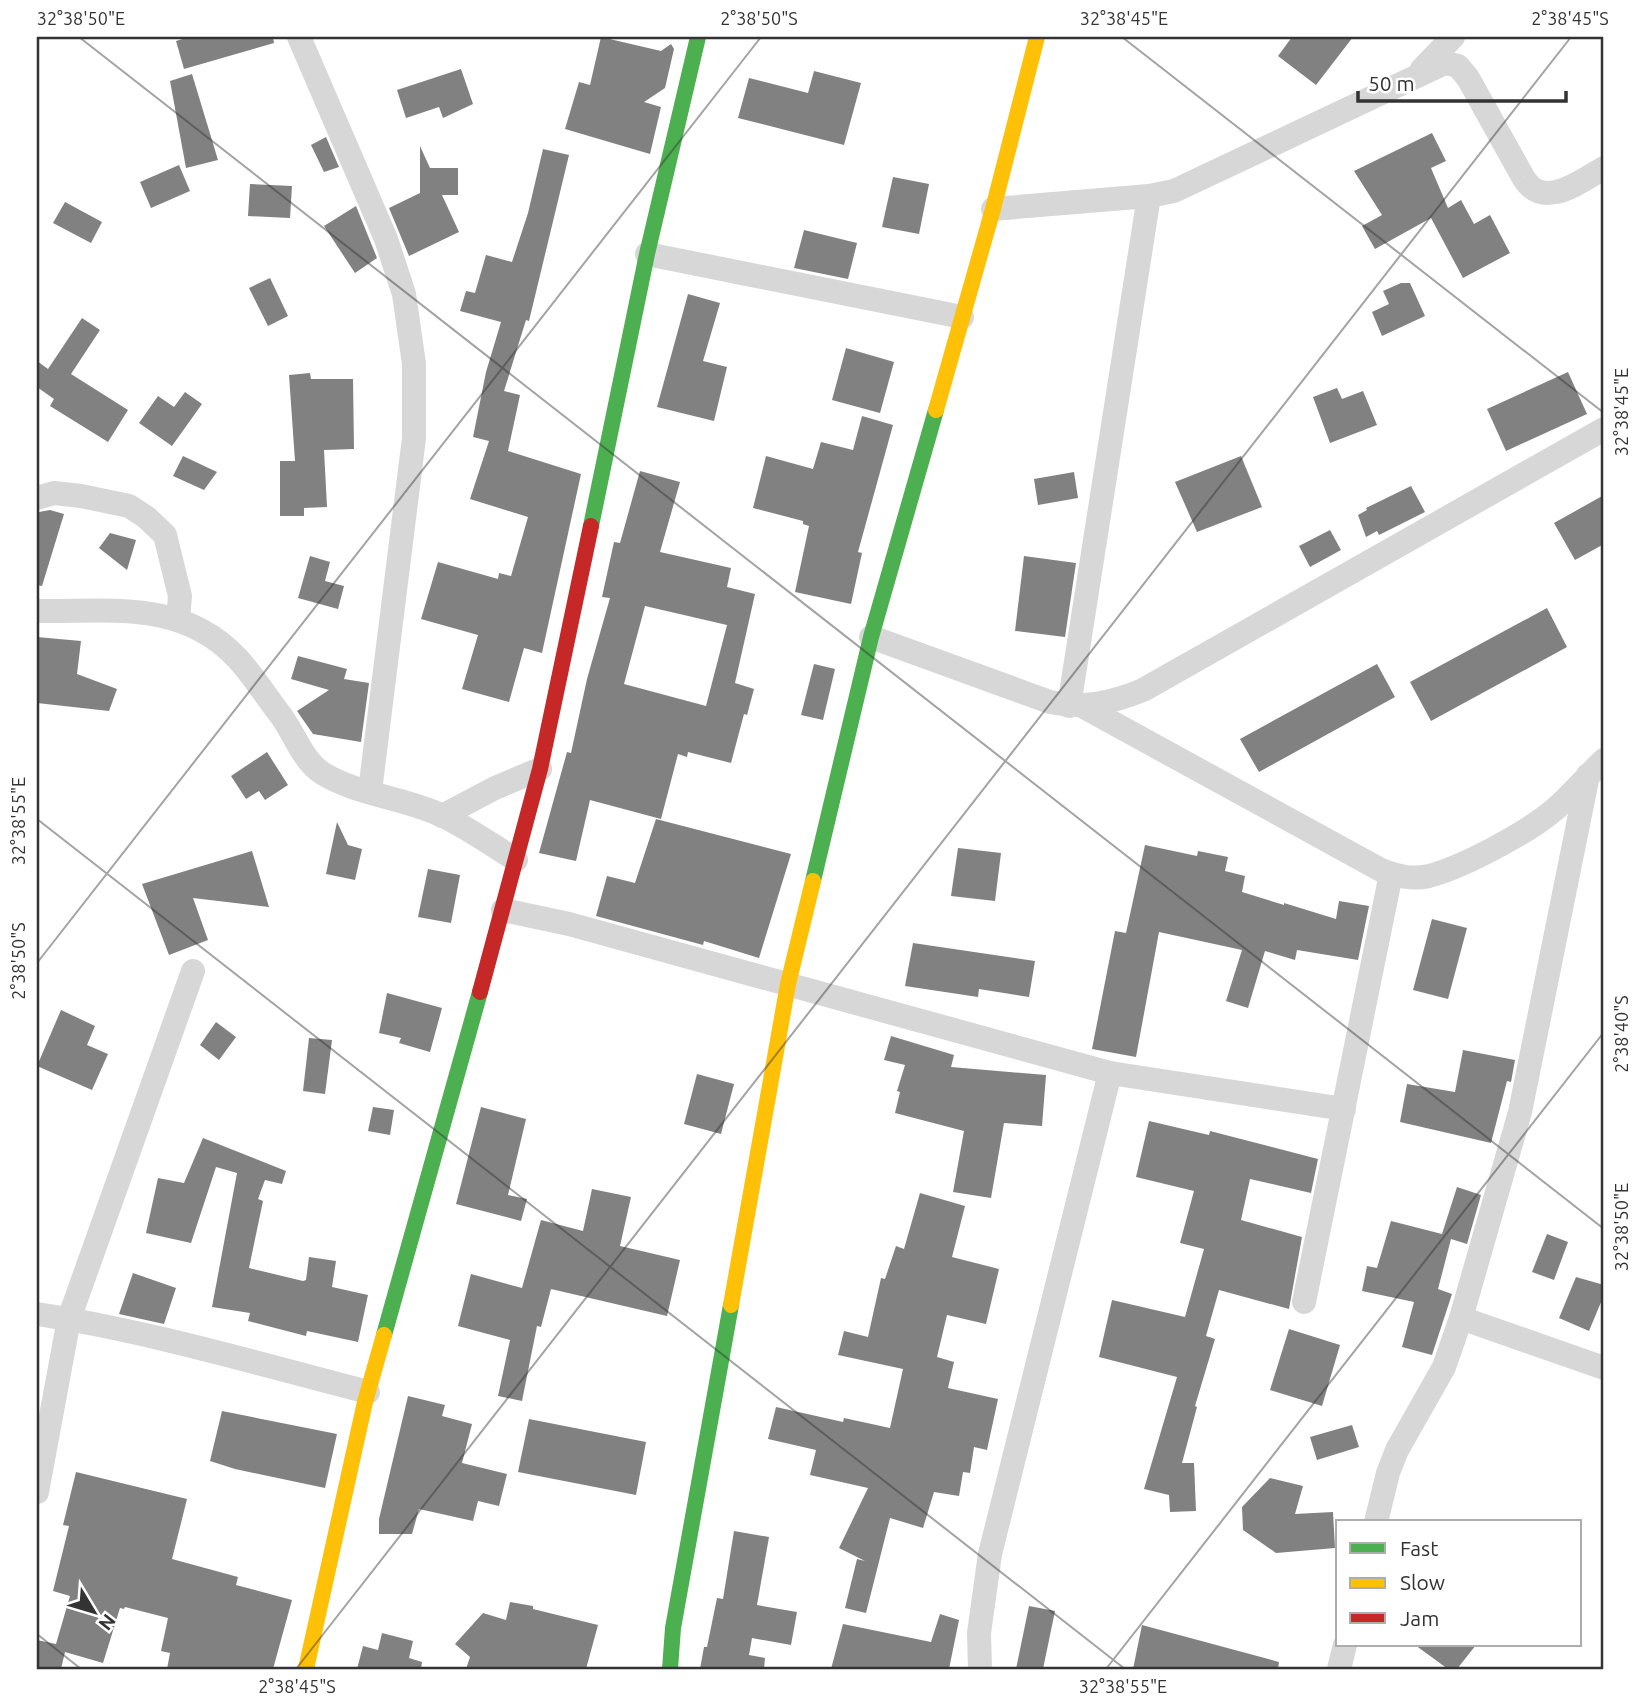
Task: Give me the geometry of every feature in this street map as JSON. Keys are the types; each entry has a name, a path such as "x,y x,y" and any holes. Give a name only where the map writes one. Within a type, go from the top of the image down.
{"street":[{"path":"299,37 386,239 404,294 414,365 414,438 370,791"},
{"path":"306,1669 368,1392 540,769 647,254 698,37"},
{"path":"670,1669 673,1628 788,984 871,637 993,209 1037,37"},
{"path":"1415,77 1453,37"},
{"path":"993,209 1149,196 1174,191 1445,63 1458,66 1468,78 1528,185 1537,192 1546,195 1563,190 1604,168"},
{"path":"1077,706 1149,196"},
{"path":"647,254 962,317"},
{"path":"871,637 1027,695 1077,706 1101,705 1143,690 1604,429"},
{"path":"37,498 54,493 81,496 129,506 146,517 165,535 177,575 180,596 178,619"},
{"path":"37,611 124,610 178,619 207,634 235,656 282,717 303,753 320,772 340,782 442,816 516,860"},
{"path":"1077,706 1403,878 1427,876 1452,867 1527,831 1555,810 1596,768"},
{"path":"1377,1520 1397,1450 1444,1367 1461,1318 1520,1112 1596,768"},
{"path":"442,816 495,788 540,769"},
{"path":"1304,1301 1391,874"},
{"path":"503,910 569,924 1111,1073 1344,1109"},
{"path":"37,1492 69,1319 193,971"},
{"path":"980,1669 979,1633 990,1554 1111,1073"},
{"path":"37,1314 247,1360 368,1392"},
{"path":"1461,1318 1604,1368"},
{"path":"1339,1669 1345,1646"}],"building":[{"path":"189,37 273,37 274,43 184,69 176,41"},
{"path":"601,37 661,51 671,44 674,49 665,88 644,102 661,107 650,154 565,129 579,82 590,85"},
{"path":"1292,37 1353,37 1316,85 1278,56"},
{"path":"461,69 473,104 443,118 439,107 406,118 397,90"},
{"path":"814,71 861,83 844,145 738,118 749,78 808,93"},
{"path":"192,74 218,160 186,168 170,81"},
{"path":"1432,133 1446,161 1431,168 1448,208 1461,200 1474,224 1490,215 1510,253 1463,278 1431,218 1375,249 1362,226 1382,215 1354,171"},
{"path":"326,137 339,167 324,172 311,145"},
{"path":"420,146 430,168 458,168 458,195 442,195 459,232 409,256 389,208 420,193"},
{"path":"543,149 569,155 529,321 526,320 504,391 520,395 508,451 581,474 542,653 524,648 509,702 462,689 478,635 421,619 438,562 498,579 499,573 511,576 528,517 470,499 489,441 473,437 486,372 501,322 460,311 466,291 475,293 486,255 512,262 528,213"},
{"path":"179,165 190,191 151,208 140,182"},
{"path":"893,177 929,184 919,234 882,227"},
{"path":"250,184 292,186 290,218 248,216"},
{"path":"65,202 102,222 91,243 53,223"},
{"path":"356,206 377,258 355,273 324,226"},
{"path":"804,230 857,243 848,279 794,268"},
{"path":"270,278 288,316 268,326 249,288"},
{"path":"1401,283 1410,283 1425,316 1382,336 1372,312 1389,304 1383,291"},
{"path":"688,294 720,303 703,361 727,367 714,421 657,407"},
{"path":"82,318 100,330 71,374 128,410 108,442 50,406 54,399 37,387 37,361 48,369"},
{"path":"846,348 894,362 880,413 832,400"},
{"path":"1568,372 1587,414 1506,451 1487,409"},
{"path":"310,373 311,379 353,379 354,449 324,450 327,507 304,508 304,516 280,516 280,461 295,461 289,375"},
{"path":"1337,388 1342,399 1363,391 1377,425 1330,443 1313,397"},
{"path":"185,392 202,404 172,446 139,423 158,396 174,407"},
{"path":"862,416 893,425 858,552 862,553 851,604 795,592 809,526 803,524 803,521 753,508 766,456 813,469 821,442 853,450"},
{"path":"183,456 217,472 204,490 173,476"},
{"path":"1241,456 1262,507 1197,532 1175,482"},
{"path":"640,471 680,482 660,552 731,568 727,587 755,594 735,683 754,689 747,715 744,714 731,763 688,752 687,757 678,754 661,819 590,800 576,861 539,853 567,752 571,753 587,679 610,598 602,597 614,542 620,543","holes":["645,606 727,625 706,706 624,684"]},
{"path":"1074,472 1078,498 1038,505 1034,479"},
{"path":"1411,486 1425,512 1379,535 1377,531 1366,537 1358,515 1367,510 1366,508"},
{"path":"1604,495 1604,544 1575,560 1554,523"},
{"path":"50,510 64,514 42,586 37,585 37,519 39,512"},
{"path":"1330,530 1341,550 1310,567 1299,546"},
{"path":"110,533 136,540 127,570 99,548"},
{"path":"310,556 330,562 325,581 344,586 338,609 298,598"},
{"path":"1024,556 1076,563 1065,637 1015,631"},
{"path":"1547,608 1567,647 1431,721 1410,682"},
{"path":"37,637 81,641 77,674 117,689 109,711 37,703"},
{"path":"298,656 347,669 344,679 369,683 361,742 313,734 297,711 329,690 291,679"},
{"path":"814,664 835,669 823,720 801,715"},
{"path":"1377,664 1395,697 1259,772 1240,739"},
{"path":"267,752 288,785 265,800 259,791 246,799 231,776"},
{"path":"656,819 791,854 759,958 704,941 703,945 596,916 607,876 635,883"},
{"path":"337,822 348,845 362,849 355,880 326,874"},
{"path":"1145,845 1197,856 1198,851 1228,857 1225,871 1245,876 1242,892 1284,905 1336,919 1339,901 1369,906 1358,960 1297,950 1295,960 1265,951 1248,1008 1226,1001 1242,950 1159,932 1136,1057 1092,1049 1115,931 1126,933"},
{"path":"958,848 1001,853 995,901 951,896"},
{"path":"252,851 269,907 193,898 208,940 169,955 142,884"},
{"path":"428,869 460,875 451,923 418,917"},
{"path":"1432,919 1467,928 1448,999 1413,990"},
{"path":"913,943 1035,961 1029,997 979,989 978,997 905,986"},
{"path":"387,993 442,1008 430,1052 399,1043 401,1038 379,1033"},
{"path":"61,1010 95,1026 87,1045 108,1054 92,1090 37,1066"},
{"path":"216,1022 236,1037 219,1060 200,1045"},
{"path":"891,1036 954,1055 951,1067 1046,1075 1042,1126 1004,1123 991,1198 953,1192 964,1131 895,1113 900,1092 897,1091 905,1065 884,1060"},
{"path":"309,1038 332,1040 325,1094 303,1091"},
{"path":"1463,1050 1515,1060 1511,1082 1507,1081 1491,1143 1400,1122 1407,1084 1455,1092"},
{"path":"697,1074 734,1084 721,1134 684,1124"},
{"path":"373,1107 394,1110 390,1135 368,1131"},
{"path":"481,1107 526,1119 508,1195 527,1199 521,1221 456,1204"},
{"path":"1149,1121 1209,1135 1210,1131 1318,1159 1311,1193 1250,1179 1241,1220 1302,1237 1289,1309 1219,1290 1206,1336 1215,1339 1182,1463 1194,1463 1196,1511 1170,1512 1169,1495 1144,1489 1177,1377 1099,1357 1112,1300 1185,1317 1204,1249 1180,1243 1194,1191 1136,1177"},
{"path":"203,1138 286,1171 282,1184 265,1180 258,1199 263,1201 249,1268 303,1281 306,1280 309,1257 336,1261 332,1287 368,1295 358,1342 307,1331 306,1336 248,1321 250,1313 212,1307 237,1173 216,1167 191,1243 146,1233 158,1178 184,1183"},
{"path":"1457,1187 1481,1195 1467,1244 1451,1239 1438,1289 1452,1294 1432,1355 1402,1347 1414,1302 1362,1291 1367,1266 1377,1268 1391,1221 1442,1234"},
{"path":"592,1189 631,1197 620,1246 680,1260 667,1316 551,1289 541,1327 537,1326 522,1401 498,1396 510,1340 458,1326 471,1274 522,1288 541,1220 583,1231"},
{"path":"920,1193 965,1206 952,1257 999,1269 986,1324 947,1315 937,1357 954,1362 948,1388 998,1399 987,1450 974,1447 970,1473 963,1472 959,1496 934,1492 923,1528 890,1518 866,1613 845,1608 857,1559 865,1561 839,1548 868,1488 810,1475 816,1450 768,1439 776,1407 843,1422 844,1418 890,1428 903,1369 838,1355 844,1331 868,1337 881,1278 885,1279 896,1246 904,1249"},
{"path":"1547,1234 1568,1242 1554,1280 1532,1272"},
{"path":"133,1273 176,1288 164,1324 119,1314"},
{"path":"1576,1277 1604,1285 1604,1295 1589,1331 1559,1318"},
{"path":"1289,1329 1340,1345 1322,1406 1270,1390"},
{"path":"408,1396 445,1405 442,1416 472,1424 462,1463 507,1474 499,1506 478,1501 473,1521 419,1509 412,1534 379,1534 379,1519"},
{"path":"222,1411 337,1434 325,1488 210,1461"},
{"path":"529,1419 646,1442 636,1495 518,1472"},
{"path":"1352,1425 1359,1447 1317,1460 1310,1437"},
{"path":"76,1472 187,1499 172,1559 238,1577 236,1585 292,1600 273,1669 167,1669 170,1653 161,1651 168,1618 125,1607 120,1608 103,1663 65,1652 61,1669 37,1669 37,1640 56,1644 70,1596 53,1591 69,1526 63,1525"},
{"path":"1270,1478 1303,1486 1295,1514 1333,1512 1335,1548 1276,1553 1243,1530 1242,1507"},
{"path":"734,1531 769,1537 757,1605 797,1612 791,1645 752,1638 749,1655 765,1658 764,1669 700,1669 717,1598 723,1599"},
{"path":"510,1602 598,1625 586,1669 466,1669 470,1657 455,1644 483,1613 506,1620"},
{"path":"1029,1606 1055,1611 1043,1669 1016,1669"},
{"path":"940,1614 959,1620 949,1669 831,1669 843,1624 931,1642"},
{"path":"1142,1625 1279,1662 1278,1669 1133,1669"},
{"path":"382,1633 413,1641 409,1658 422,1662 421,1669 357,1669 363,1646 378,1650"},
{"path":"1416,1646 1475,1646 1457,1669 1448,1669"}],"traffic: fast":[{"path":"591,526 647,254 698,37"},
{"path":"813,881 871,637 936,410"},
{"path":"384,1335 480,992"},
{"path":"670,1669 673,1628 731,1305"}],"traffic: slow":[{"path":"936,410 993,209 1037,37"},
{"path":"731,1305 788,984 813,881"},
{"path":"306,1669 365,1402 384,1335"}],"traffic: jam":[{"path":"480,992 540,769 591,526"}]}
